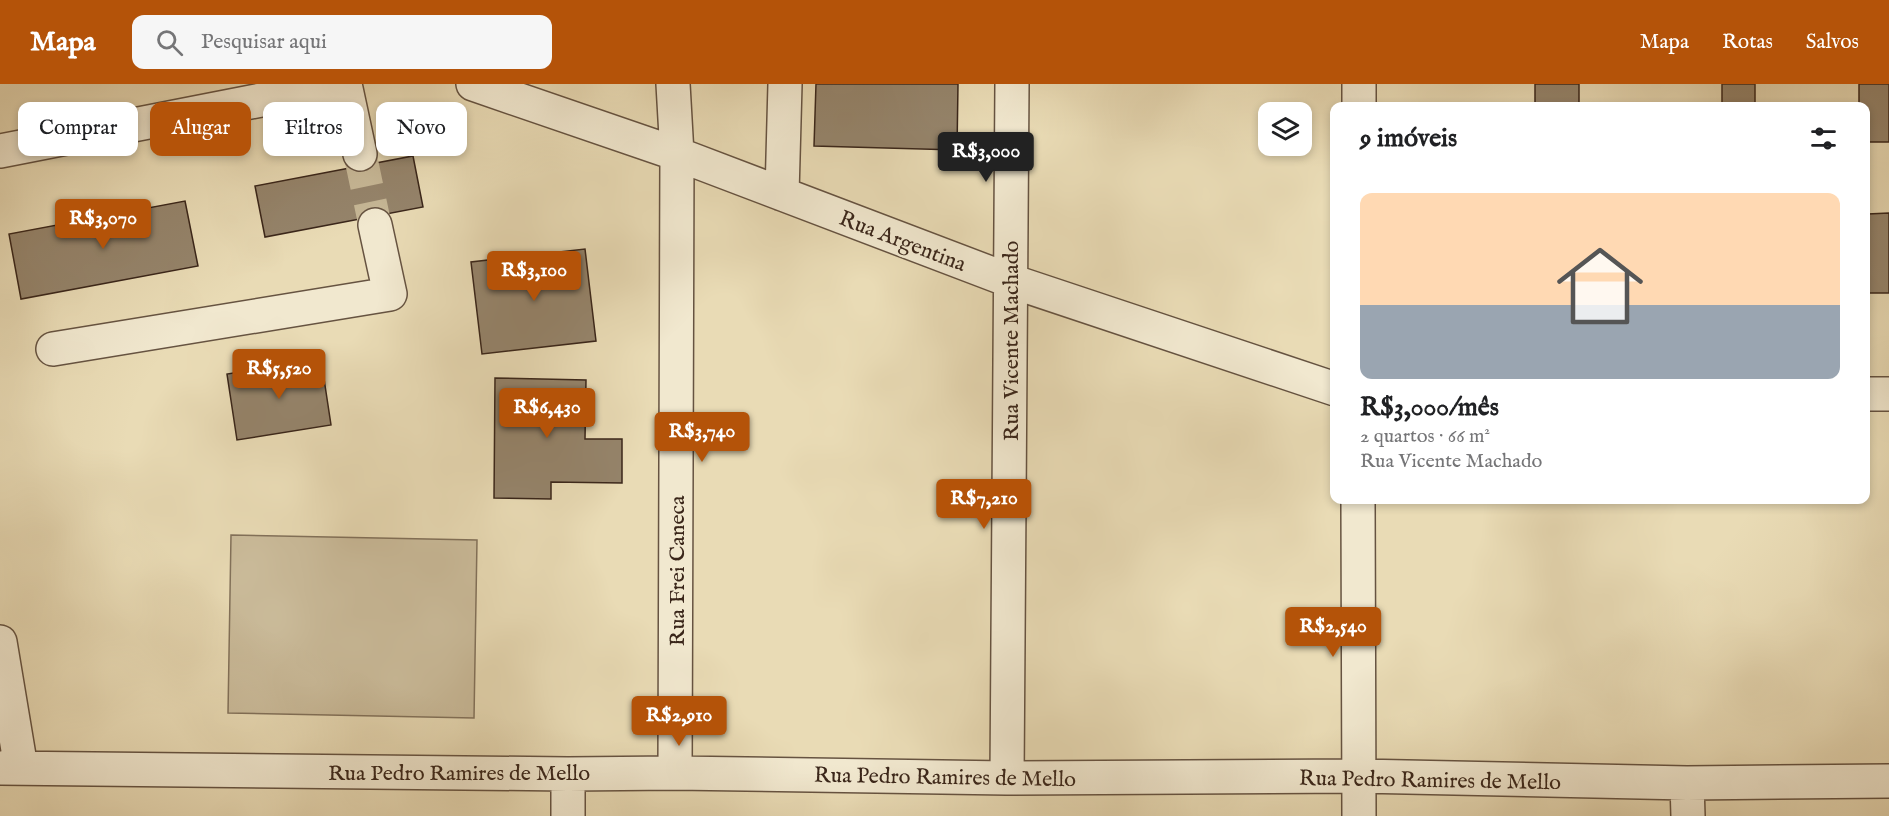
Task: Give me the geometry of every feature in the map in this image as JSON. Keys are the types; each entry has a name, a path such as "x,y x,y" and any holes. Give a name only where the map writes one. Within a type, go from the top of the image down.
{"street":[{"path":"0,151 344,84 348,102"},
{"name":"Rua Argentina","path":"473,84 677,154 1011,281 1330,386"},
{"name":"Rua Frei Caneca","path":"673,84 677,154 675,772"},
{"path":"782,194 785,84"},
{"name":"Rua Vicente Machado","path":"1007,778 1012,84"},
{"path":"1359,84 1359,102"},
{"path":"53,349 390,294 375,225"},
{"path":"1870,394 1889,394"},
{"path":"1358,504 1359,816"},
{"path":"0,642 11,768"},
{"name":"Rua Pedro Ramires de Mello","path":"11,768 568,774 675,772 1007,778 1359,776 1687,783 1889,781"},
{"path":"568,774 568,816"},
{"path":"1687,783 1688,816"}],"shaded area":[{"path":"231,535 477,540 474,718 228,713"}],"building":[{"path":"816,84 958,84 957,150 814,146"},
{"path":"1535,84 1579,84 1579,102 1535,102"},
{"path":"1722,84 1755,84 1755,102 1722,102"},
{"path":"1859,84 1889,84 1889,142 1870,142 1870,102 1859,102"},
{"path":"413,156 423,207 265,237 255,186"},
{"path":"185,201 198,266 21,299 9,234"},
{"path":"1889,213 1889,293 1870,293 1870,214"},
{"path":"585,249 596,341 482,354 471,262"},
{"path":"321,359 331,425 237,440 227,374"},
{"path":"495,378 586,380 585,439 622,439 622,483 551,482 551,499 494,498"}],"tunnel":[{"path":"360,156 375,225"}]}
